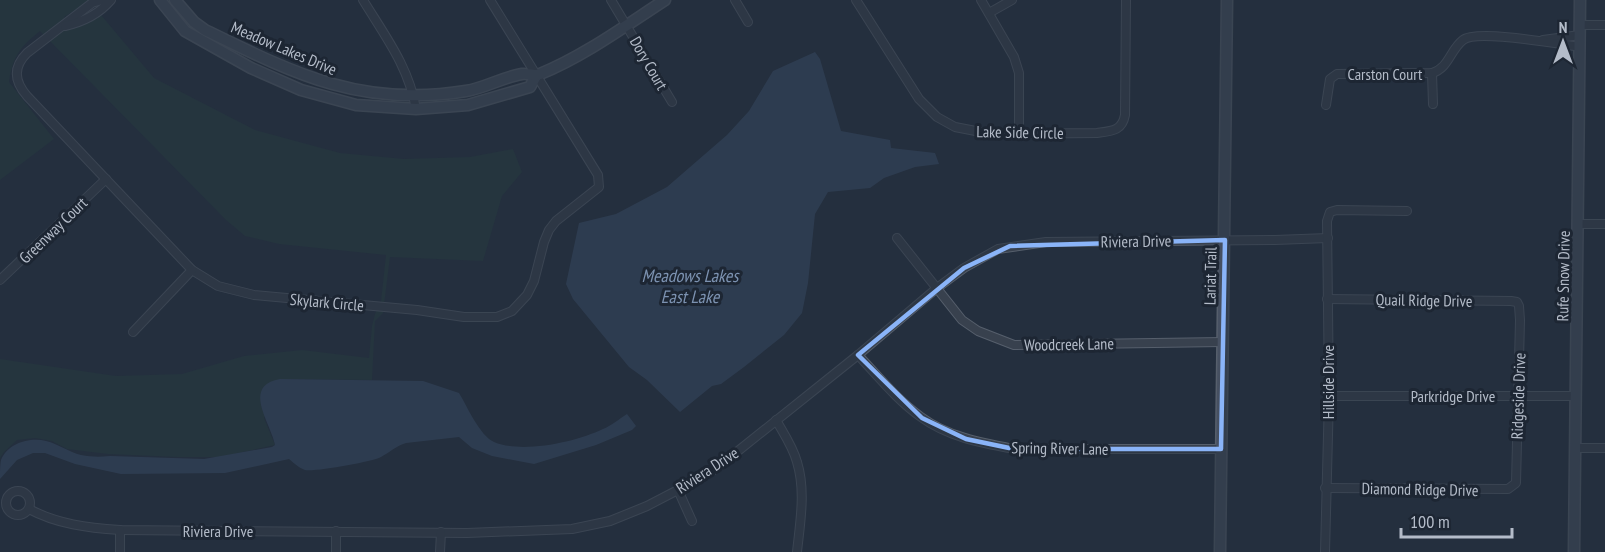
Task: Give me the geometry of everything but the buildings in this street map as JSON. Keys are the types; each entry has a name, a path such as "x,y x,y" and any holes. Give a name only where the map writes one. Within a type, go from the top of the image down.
{"street":[{"name":"Skylark Circle","path":"102,0 92,3 19,61 16,75 18,83 27,96 192,270 218,286 254,296 417,310 464,317 497,317 512,311 523,301 534,281 541,250 549,230 567,211 599,187 600,182 598,175 536,76"},
{"name":"Skylark Circle","path":"61,28 78,23 95,14 111,0"},
{"name":"Meadow Lakes Drive","path":"160,0 185,31 251,68 301,90 356,105 416,109 468,105 486,102 530,87 536,76"},
{"name":"Meadow Lakes Drive","path":"175,0 194,22 205,30 306,76 359,91 413,95 466,91 524,74 536,76 561,65 665,0"},
{"path":"363,0 405,68 416,109"},
{"path":"490,0 536,76"},
{"name":"Dory Court","path":"611,0 672,102"},
{"path":"735,0 747,22"},
{"name":"Lake Side Circle","path":"856,0 919,99 937,117 955,127 991,135 1097,133 1112,131 1120,127 1125,114 1126,0"},
{"path":"981,0 1014,57 1019,73 1019,134"},
{"path":"989,13 1012,0"},
{"name":"Lariat Trail","path":"1220,552 1226,240 1227,0"},
{"name":"Rufe Snow Drive","path":"1574,552 1580,0"},
{"name":"Carston Court","path":"1326,105 1330,79 1337,74 1432,74 1443,68 1457,46 1466,38 1484,35 1530,41 1580,36 1605,25"},
{"name":"Carston Court","path":"1432,74 1433,104"},
{"name":"Greenway Court","path":"0,280 106,179"},
{"name":"Hillside Drive","path":"1325,552 1329,396 1327,221 1330,212 1337,210 1407,211"},
{"path":"1578,224 1605,224"},
{"name":"Woodcreek Lane","path":"897,237 962,320 978,331 1014,345 1223,342"},
{"name":"Riviera Drive","path":"29,509 42,516 70,524 120,530 441,532 572,529 610,521 647,506 718,466 858,355 937,288 978,259 998,249 1046,242 1328,238"},
{"path":"133,332 192,270"},
{"name":"Quail Ridge Drive","path":"1327,299 1511,301 1517,302 1519,306"},
{"name":"Ridgeside Drive","path":"1514,486 1516,483 1519,306"},
{"name":"Spring River Lane","path":"858,355 902,402 922,418 948,431 989,445 1014,449 1221,449"},
{"name":"Parkridge Drive","path":"1329,396 1576,396"},
{"path":"776,420 794,453 800,471 802,513 796,552"},
{"path":"1575,447 1605,448"},
{"name":"Diamond Ridge Drive","path":"1325,488 1476,490 1508,489 1514,486"},
{"path":"678,490 692,521"},
{"path":"120,530 120,552"},
{"path":"336,531 336,552"},
{"path":"440,552 441,532"}],"highlighted area":[{"path":"1225,240 1221,449 1014,449 966,439 922,418 858,355 964,268 1010,246"}],"green space":[{"path":"0,0 92,0 64,17 73,28 101,15 154,78 255,130 340,153 404,159 470,157 513,149 522,172 502,196 483,261 390,257 383,313 375,321 372,380 280,379 264,418 275,445 220,457 177,457 108,454 67,449 52,441 35,438 17,440 0,458 0,359 116,376 182,374 244,356 302,350 369,358 372,326 381,301 386,255 279,244 245,236 226,220 40,31 18,53 9,82 54,139 0,180"}],"water":[{"name":"Meadows Lakes East Lake","path":"815,52 820,59 841,131 890,140 891,148 935,153 939,164 915,167 884,178 870,188 828,192 815,214 808,283 802,313 784,335 744,367 721,384 712,386 680,412 647,380 629,367 573,299 566,284 579,223 616,214 667,187 727,135 749,111 773,71"},
{"path":"280,379 423,381 459,393 474,420 489,439 519,447 549,445 579,438 606,428 627,414 636,426 632,430 596,445 534,464 492,456 472,448 459,437 406,443 375,459 311,470 303,469 289,459 225,473 121,474 75,464 45,453 33,453 17,460 0,479 1,460 4,454 14,445 33,440 46,441 77,454 96,457 204,459 272,447 275,445 260,397 262,389 268,383"}]}
